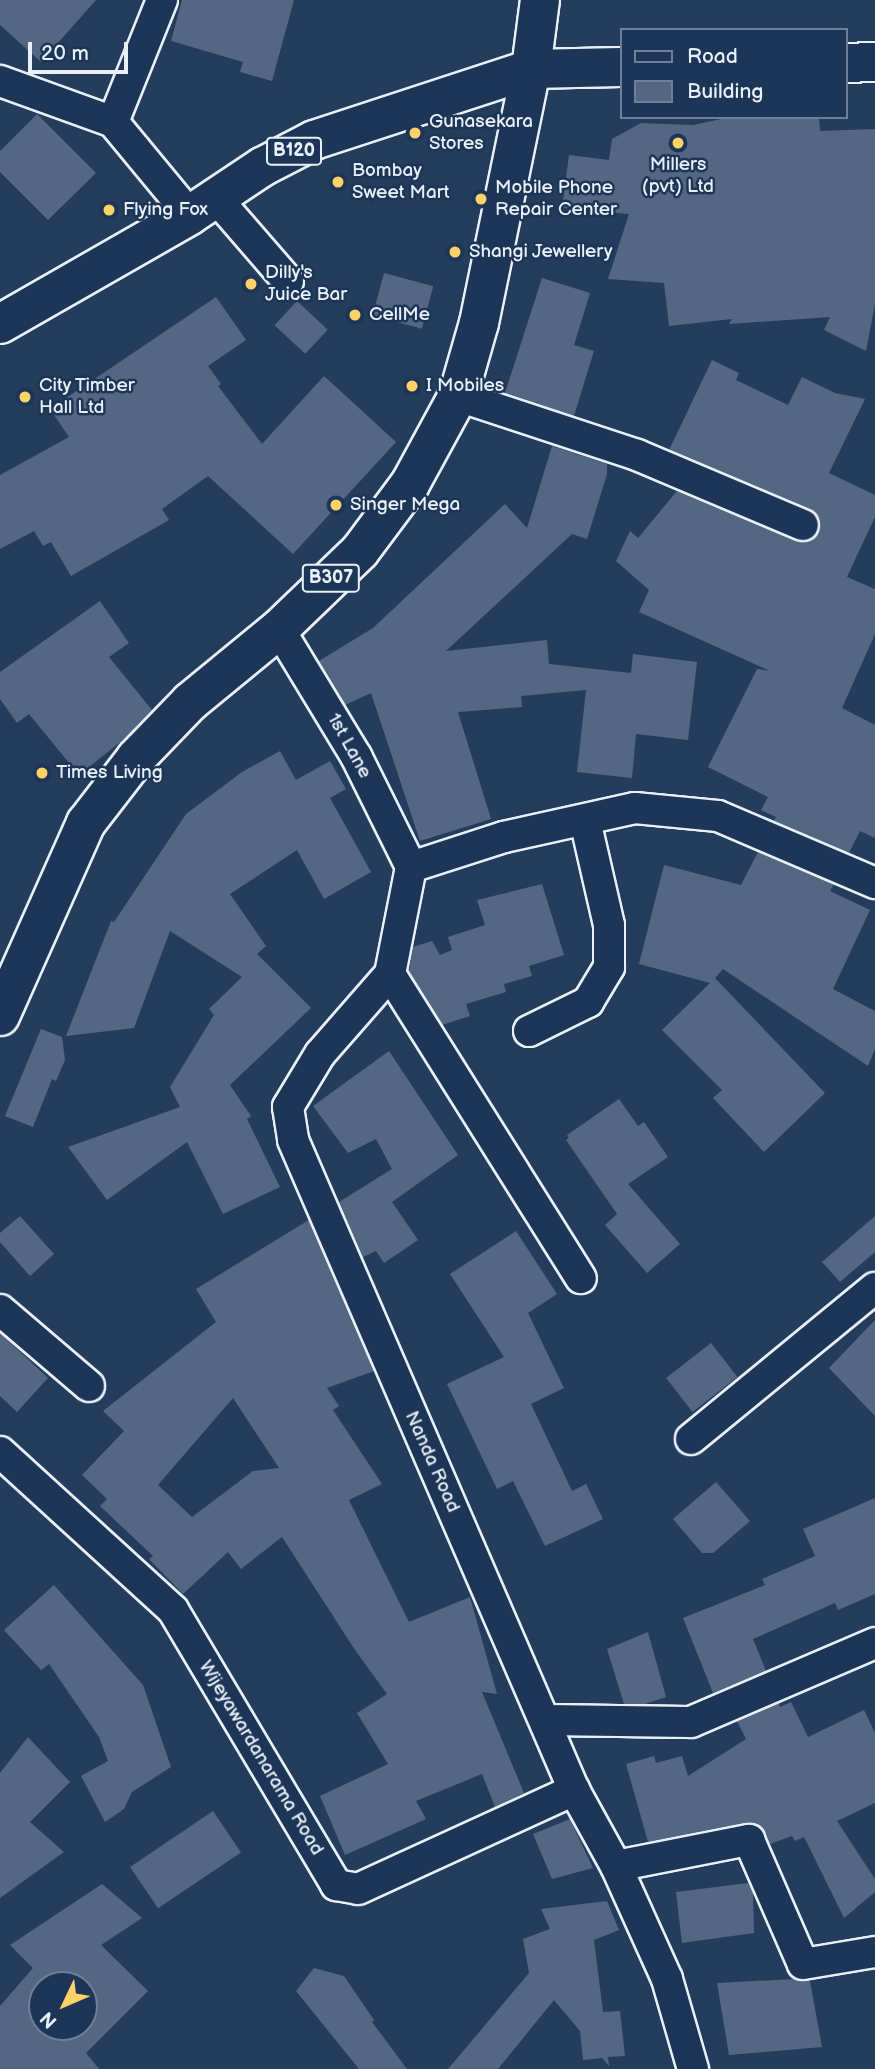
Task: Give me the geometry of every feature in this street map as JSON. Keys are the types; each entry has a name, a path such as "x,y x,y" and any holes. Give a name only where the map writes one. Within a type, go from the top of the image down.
{"main road":[{"path":"531,69 540,0"},
{"path":"847,63 875,62"},
{"name":"B120","path":"0,324 203,207 262,167 314,140 531,69 620,67"},
{"name":"B307","path":"0,1016 86,823 136,758 190,702 279,629 360,551 410,484 458,396 479,323 531,69"}],"street":[{"path":"113,122 162,0"},
{"path":"0,81 113,122 203,207 288,281"},
{"path":"458,396 637,456 803,525"},
{"name":"1st Lane","path":"279,629 356,757 411,867"},
{"path":"581,1278 390,974 411,867 504,837 635,808 718,816 875,883"},
{"path":"529,1031 588,1002 609,967 609,925 585,820"},
{"name":"Nanda Road","path":"390,974 320,1054 288,1107 293,1140 574,1790 616,1866 667,1979 692,2069"},
{"path":"691,1439 875,1288"},
{"path":"0,1310 89,1386"},
{"name":"Wijeyawardanarama Road","path":"0,1452 173,1610 336,1885 358,1889 574,1790"},
{"path":"546,1720 691,1722 875,1643"},
{"path":"616,1866 749,1840 803,1964 875,1952"}],"building":[{"path":"0,0 96,0 41,62 0,25"},
{"path":"182,0 294,0 272,81 240,72 243,62 171,41"},
{"path":"37,114 96,173 48,220 0,172 0,151"},
{"path":"722,119 819,119 820,131 875,129 875,304 866,351 824,330 830,317 729,324 732,319 669,326 664,283 608,279 629,214 562,208 569,155 609,160 612,139 641,123 693,125"},
{"path":"384,273 433,286 422,329 373,316"},
{"path":"542,278 590,293 574,345 594,351 574,416 505,393"},
{"path":"216,297 246,340 208,366 221,384 218,386 262,444 324,376 396,442 293,554 208,476 162,509 169,520 71,576 51,542 43,546 34,531 0,549 0,475 69,437 50,409"},
{"path":"297,301 328,330 305,354 274,325"},
{"path":"712,360 739,373 736,380 788,405 802,377 835,393 865,399 829,473 875,495 875,517 847,577 875,589 875,634 842,708 875,725 875,838 860,831 849,853 774,821 776,817 761,810 768,797 708,767 757,669 770,671 639,612 649,590 616,561 630,531 638,538 677,491 796,541 806,542 819,532 820,522 810,509 669,450"},
{"path":"552,446 607,464 607,474 587,539 572,534 446,651 547,640 549,664 631,673 633,654 697,662 688,740 636,734 632,778 577,772 586,690 521,696 522,707 458,712 491,819 420,841 371,693 345,705 319,661 373,628 505,504 527,528"},
{"path":"100,601 129,643 109,657 152,710 124,739 79,775 29,714 17,723 0,699 0,672"},
{"path":"280,751 296,780 330,761 346,789 330,798 371,872 324,899 297,850 230,894 266,946 257,954 311,1008 230,1085 251,1116 247,1119 280,1187 223,1214 187,1142 107,1200 68,1147 180,1107 170,1087 214,1015 209,1009 242,977 170,931 134,1028 66,1036 111,921 114,922 186,814 242,772"},
{"path":"758,852 834,884 830,891 870,910 833,989 875,1011 875,1049 868,1066 723,969 715,978 825,1093 764,1152 713,1098 722,1090 662,1030 710,983 639,964 664,865 741,885"},
{"path":"542,884 564,955 529,966 532,976 504,984 506,992 466,1004 470,1016 442,1025 409,971 413,947 432,941 440,955 452,950 448,937 485,925 477,900"},
{"path":"41,1029 62,1037 65,1060 56,1081 52,1079 33,1127 5,1116"},
{"path":"389,1051 458,1155 392,1202 418,1240 384,1263 376,1251 363,1257 339,1202 392,1169 376,1139 348,1153 313,1106"},
{"path":"619,1099 638,1126 644,1122 668,1157 628,1184 680,1244 647,1273 605,1225 617,1214 566,1140 569,1138 567,1135"},
{"path":"20,1216 54,1254 30,1276 0,1242 0,1233"},
{"path":"875,1216 875,1252 840,1282 822,1262"},
{"path":"309,1220 374,1371 327,1388 339,1406 333,1410 382,1484 349,1500 409,1622 470,1597 497,1694 482,1692 524,1793 495,1807 482,1774 416,1801 426,1819 345,1855 320,1796 388,1764 357,1713 387,1694 355,1650 282,1537 241,1569 228,1552 183,1594 149,1559 153,1556 100,1506 107,1499 82,1475 124,1431 103,1411 216,1322 196,1289","holes":["233,1398 279,1468 253,1471 192,1517 158,1485"]},
{"path":"516,1231 557,1294 528,1313 564,1388 531,1404 572,1491 586,1484 603,1519 545,1546 513,1481 497,1489 447,1384 504,1357 450,1274"},
{"path":"875,1320 875,1416 829,1368"},
{"path":"0,1333 48,1378 17,1412 0,1396"},
{"path":"711,1343 737,1377 693,1412 666,1378"},
{"path":"716,1482 750,1521 713,1553 702,1553 673,1519"},
{"path":"875,1498 875,1594 838,1610 835,1603 753,1639 766,1671 713,1693 683,1618 765,1585 762,1579 815,1556 803,1529"},
{"path":"54,1585 143,1685 171,1767 132,1792 124,1809 105,1822 81,1776 108,1761 99,1737 49,1664 41,1670 4,1630"},
{"path":"648,1632 666,1697 645,1704 624,1704 607,1649"},
{"path":"791,1702 808,1737 864,1710 875,1733 875,1803 837,1821 875,1879 875,1892 844,1918 804,1837 795,1841 792,1836 770,1844 761,1827 746,1823 648,1842 626,1764 654,1756 656,1763 682,1756 688,1776 746,1739 737,1721 779,1703 780,1707"},
{"path":"28,1737 70,1782 30,1822 64,1852 0,1898 0,1773"},
{"path":"213,1811 241,1852 158,1908 130,1867"},
{"path":"570,1819 593,1868 552,1879 533,1834"},
{"path":"748,1883 753,1893 754,1933 682,1943 676,1892"},
{"path":"102,1884 142,1918 101,1945 148,1991 98,2041 98,1971 30,1971 33,1968 10,1945"},
{"path":"607,1901 619,1930 594,1940 603,2012 620,2011 625,2056 608,2057 609,2066 602,2058 583,2060 580,2031 554,2000 498,2069 448,2069 529,1973 523,1939 550,1929 541,1909"},
{"path":"314,1968 344,1976 374,2020 372,2022 407,2069 359,2069 296,1991"},
{"path":"28,1974 28,2041 98,2041 86,2053 99,2069 0,2069 0,2006"},
{"path":"795,1979 810,1981 822,2047 729,2055 717,1983"}],"place":[{"name":"Gunasekara Stores","path":"415,133"},
{"name":"Millers (pvt) Ltd","path":"678,143"},
{"name":"Bombay Sweet Mart","path":"338,182"},
{"name":"Mobile Phone Repair Center","path":"481,199"},
{"name":"Flying Fox","path":"109,210"},
{"name":"Shangi Jewellery","path":"455,252"},
{"name":"Dilly's Juice Bar","path":"251,284"},
{"name":"CellMe","path":"355,315"},
{"name":"I Mobiles","path":"412,386"},
{"name":"City Timber Hall Ltd","path":"25,397"},
{"name":"Singer Mega","path":"336,505"},
{"name":"Times Living","path":"42,773"}]}
